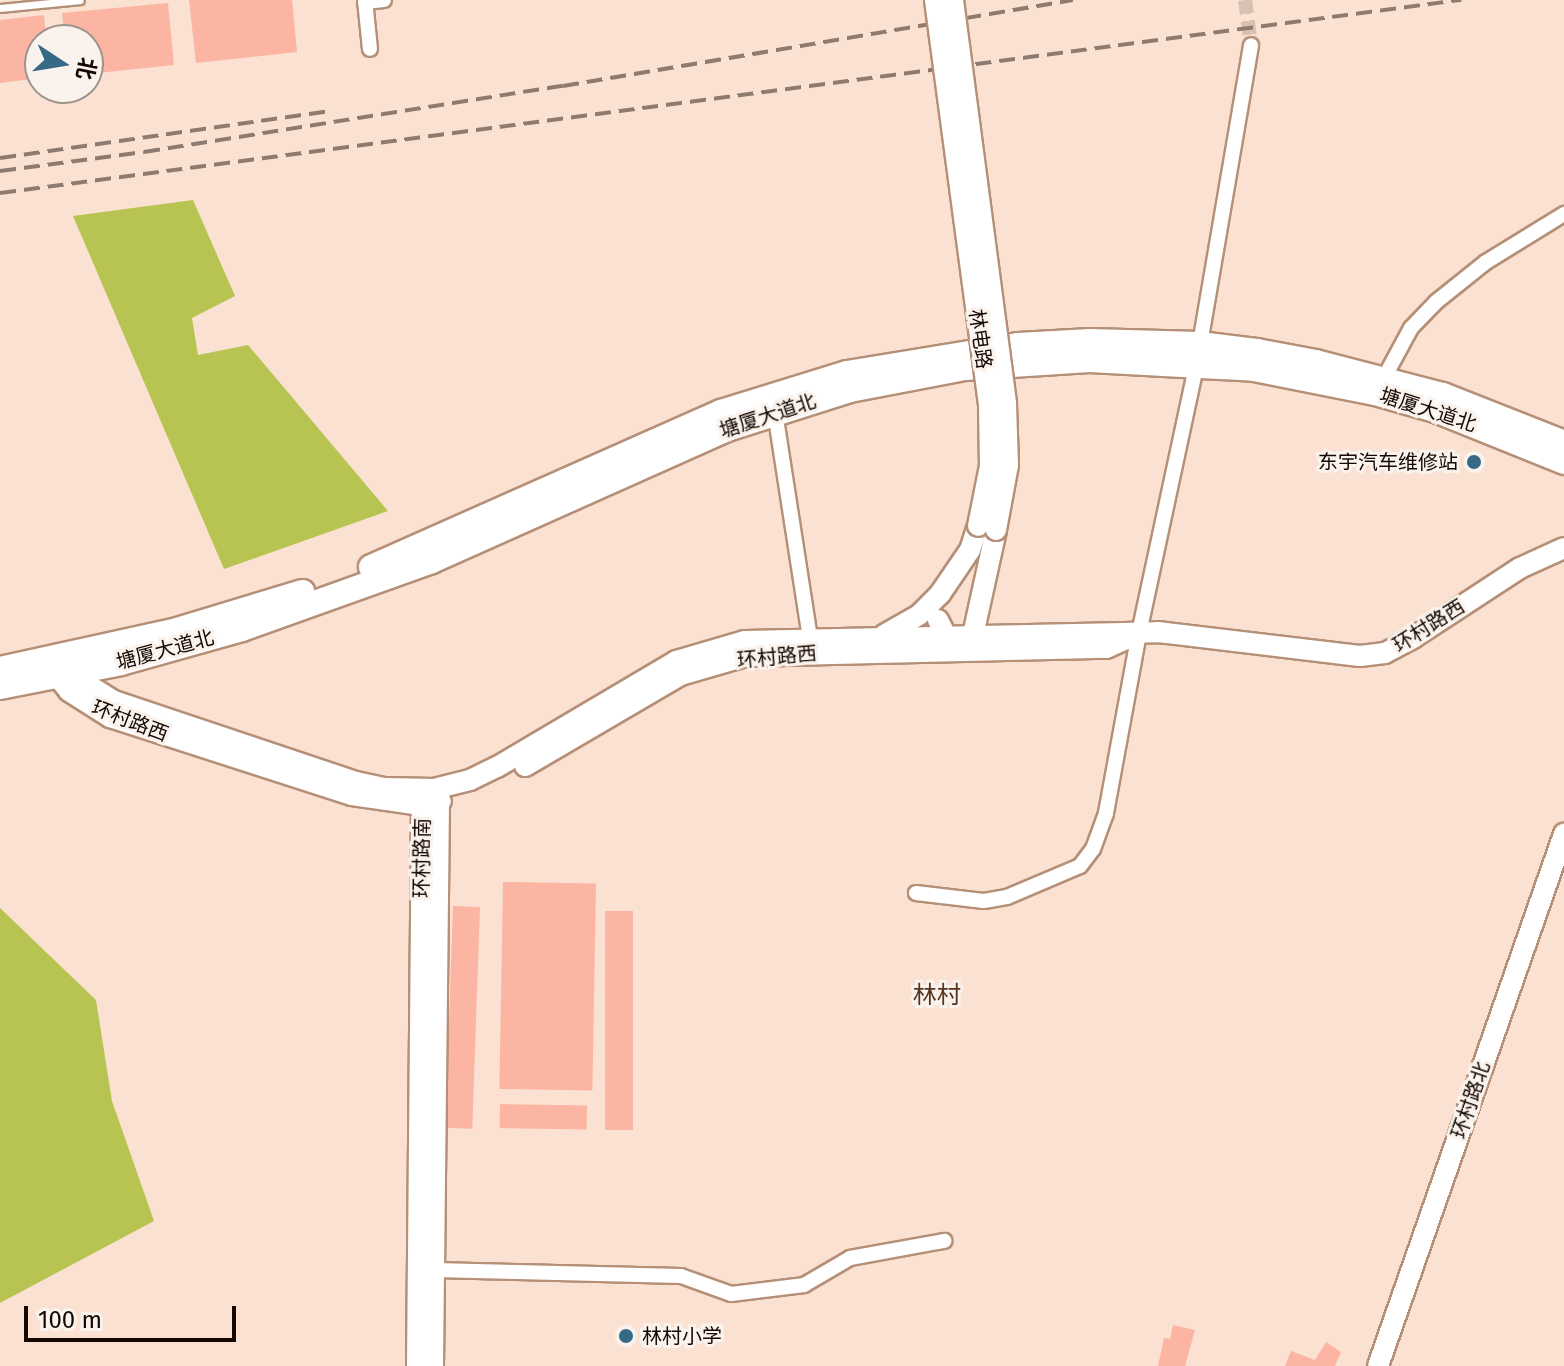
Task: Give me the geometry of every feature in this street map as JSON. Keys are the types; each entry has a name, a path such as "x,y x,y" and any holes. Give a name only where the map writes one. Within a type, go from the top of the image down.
{"main road":[{"name":"林电路","path":"935,0 989,405 987,528 970,634"},
{"name":"林电路","path":"879,637 900,628 940,594 987,528 1008,465 1006,404 953,0"},
{"name":"塘厦大道北","path":"0,687 363,570 658,437 734,408 847,373 901,361 1018,345 1090,341 1198,354 1302,359 1384,378 1457,400 1564,443"},
{"name":"塘厦大道北","path":"0,669 64,668 242,629 368,586 665,454 775,412 850,390 965,368 1198,354 1254,369 1375,393 1491,430 1564,462"},
{"name":"环村路西","path":"64,668 82,702 110,717 352,795 383,802 474,793 501,781 648,692 711,664 783,653 970,634 1106,648 1139,633 1158,632 1332,656 1385,653 1520,568 1564,548"},
{"path":"940,594 936,608 942,628 970,634"},
{"name":"环村路西","path":"431,798 497,767 676,661 745,641 879,637 947,627 970,634"},
{"name":"环村路南","path":"431,798 433,1366"},
{"name":"环村路南","path":"417,1366 431,798"},
{"name":"环村路北","path":"1378,1366 1564,834"}],"street":[{"path":"370,49 365,1 384,0"},
{"path":"916,893 984,901 1007,897 1080,866 1093,849 1106,813 1139,633 1198,354 1251,45"},
{"path":"1384,378 1411,328 1436,302 1486,262 1564,214"},
{"path":"775,412 810,638"},
{"path":"434,1270 681,1276 731,1294 804,1285 850,1258 944,1241"}],"lane":[{"path":"0,8 80,0"}],"green space":[{"path":"193,200 235,296 192,318 198,355 248,345 388,511 224,569 73,216"},
{"path":"0,908 96,1000 112,1101 154,1221 0,1303"}],"building":[{"path":"189,0 292,0 297,52 196,63"},
{"path":"168,3 174,65 104,72 104,24 63,24 62,13"},
{"path":"44,15 45,24 24,24 24,80 0,83 0,20"},
{"path":"503,882 596,884 592,1091 499,1089"},
{"path":"453,906 480,907 472,1129 445,1128"},
{"path":"605,911 633,911 633,1130 605,1130"},
{"path":"500,1104 587,1106 587,1130 500,1128"},
{"path":"1173,1325 1195,1330 1185,1366 1158,1366 1164,1338 1170,1339"},
{"path":"1326,1342 1341,1352 1335,1366 1285,1366 1291,1351 1315,1360"}],"tunnel":[{"path":"1245,0 1251,45"}],"railway":[{"path":"0,171 144,152 563,86 1073,0"},
{"path":"0,193 1461,0"},
{"path":"0,158 329,111"}],"place":[{"name":"东宇汽车维修站","path":"1474,462"},
{"name":"林村小学","path":"626,1336"}],"district":[{"name":"林村","path":"937,996"}]}
